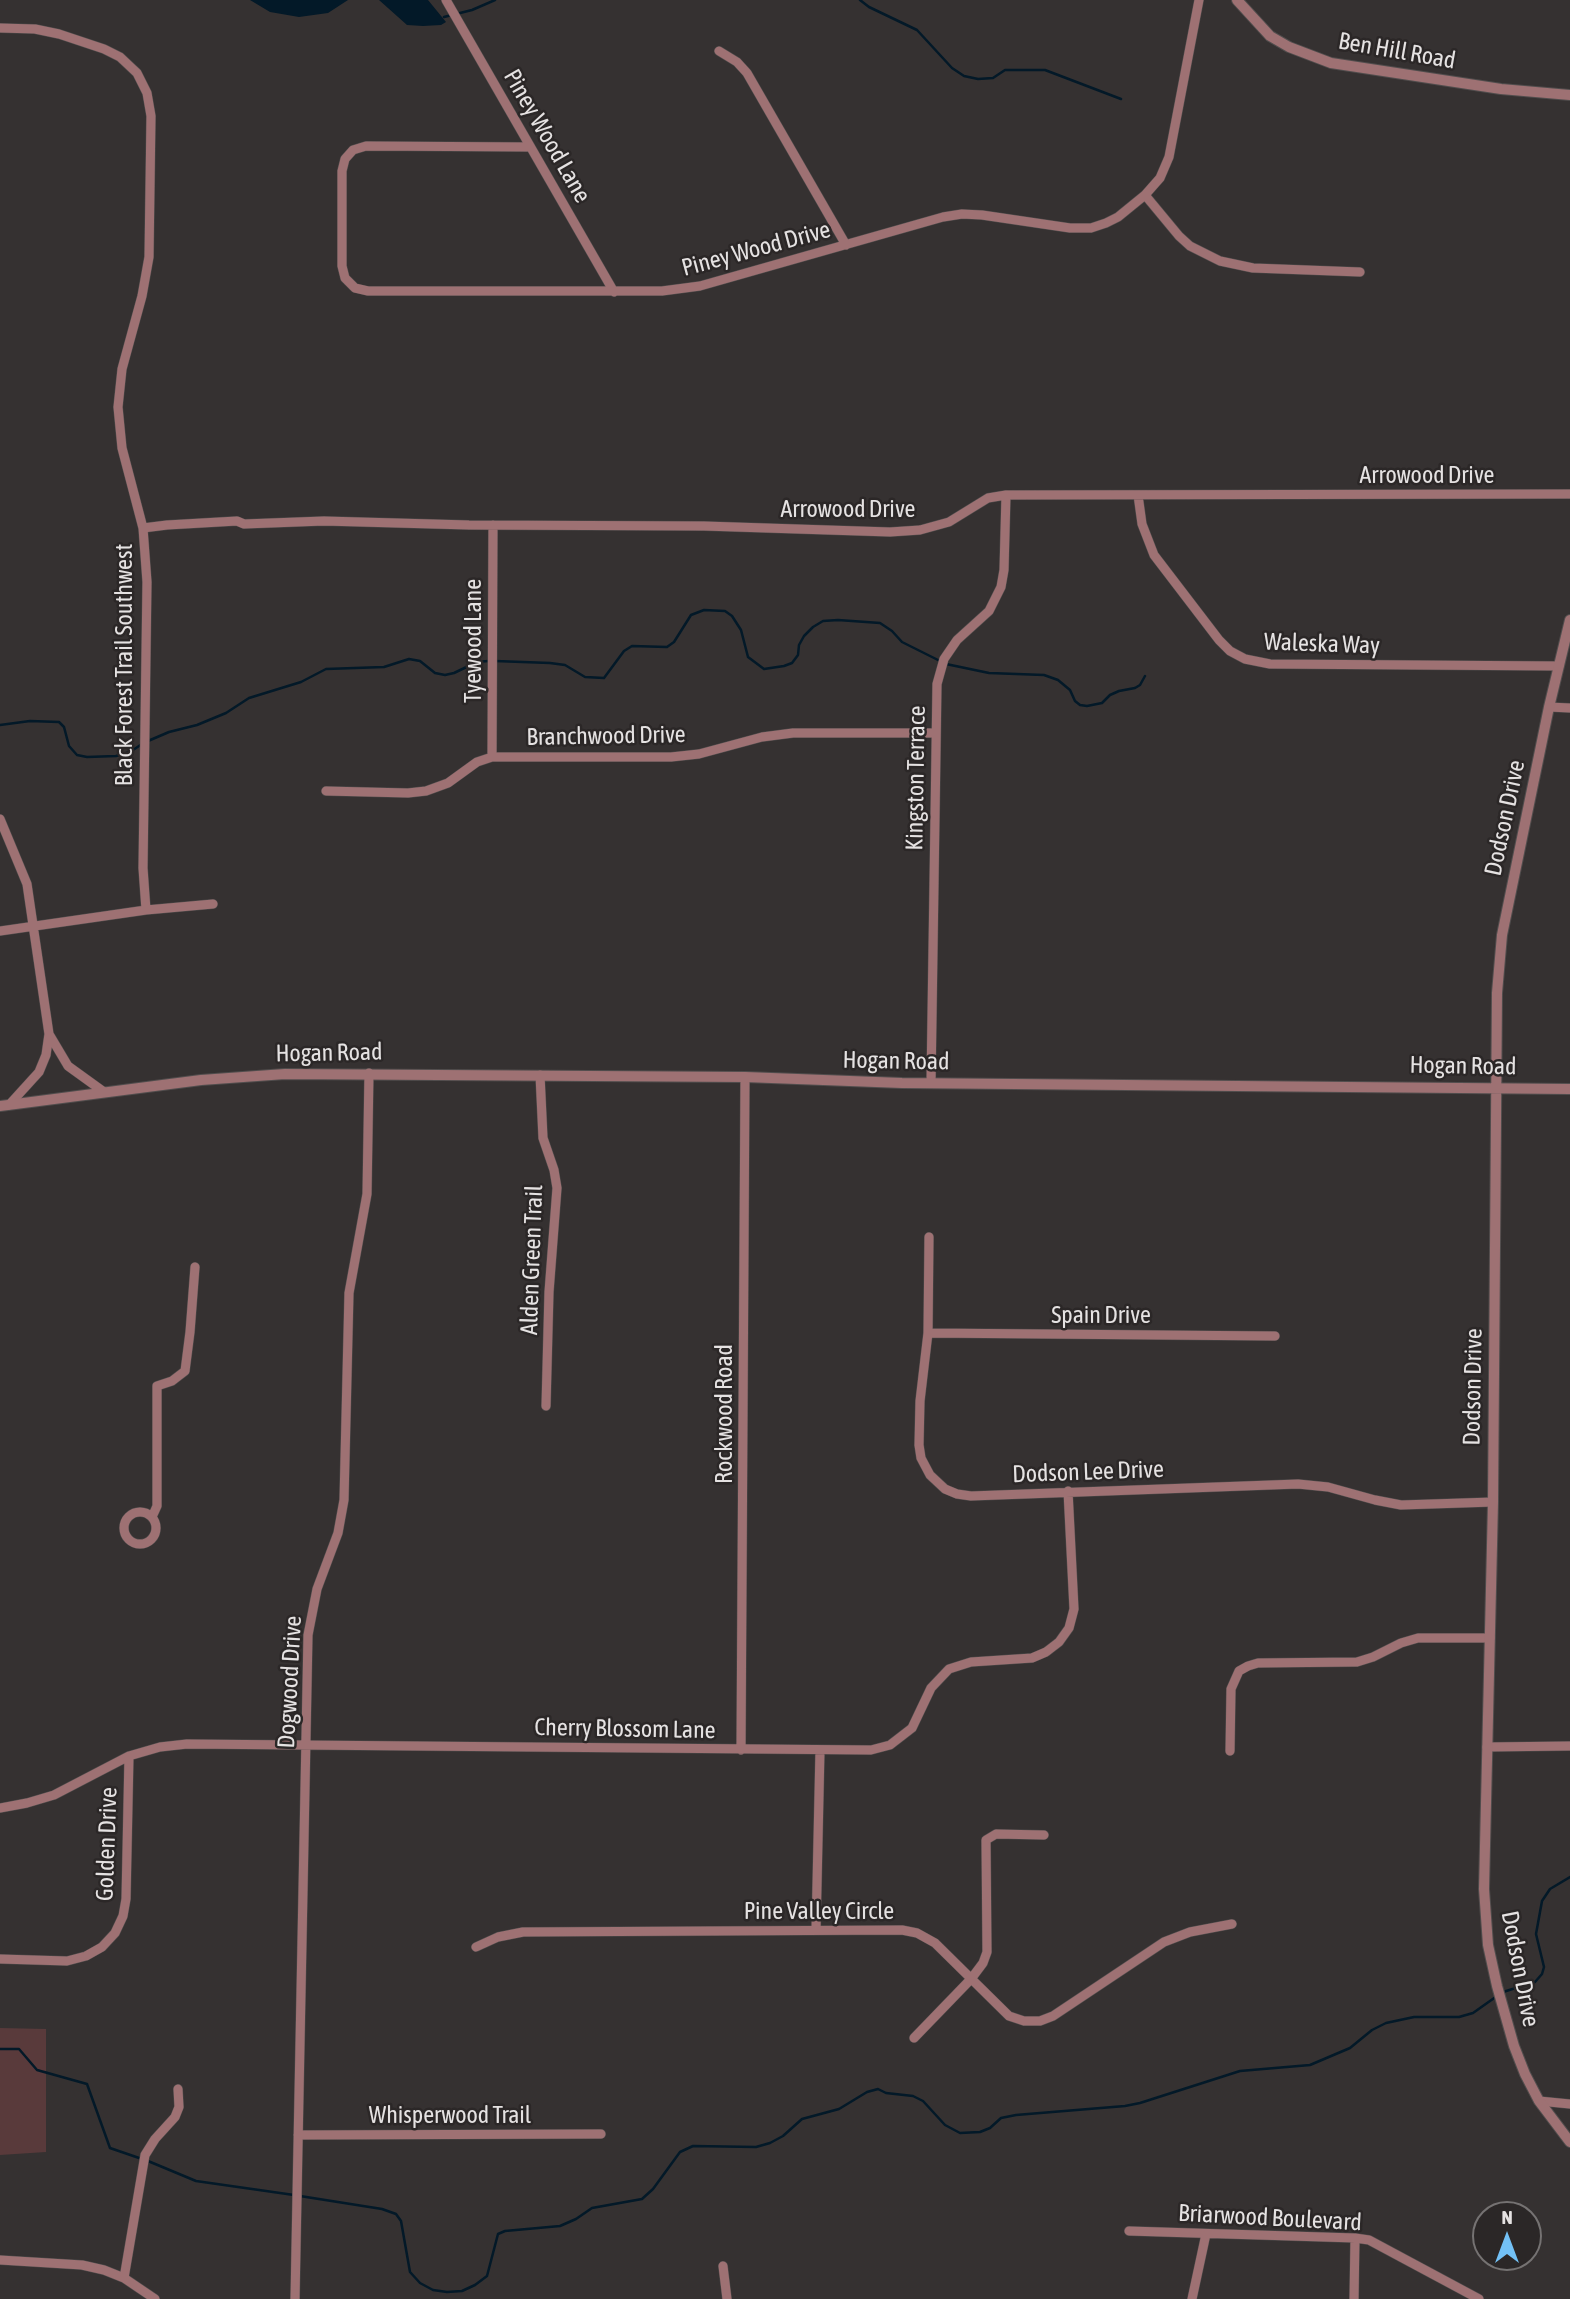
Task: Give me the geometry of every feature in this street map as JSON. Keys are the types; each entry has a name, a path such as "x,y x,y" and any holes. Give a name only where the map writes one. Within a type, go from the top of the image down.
{"street":[{"name":"Piney Wood Lane","path":"446,0 614,292"},
{"name":"Piney Wood Drive","path":"530,147 366,146 353,150 345,159 342,171 342,266 345,278 355,288 368,292 662,291 700,286 943,217 962,214 1070,228 1091,228 1118,218 1160,178 1169,157 1199,0"},
{"name":"Ben Hill Road","path":"1237,0 1270,36 1289,47 1331,63 1501,89 1570,95"},
{"name":"Black Forest Trail Southwest","path":"0,28 35,29 59,34 120,57 137,73 147,93 151,116 149,257 142,296 122,369 118,407 122,448 143,528 147,582 143,868 146,910"},
{"path":"719,51 737,62 747,74 846,245"},
{"path":"1145,195 1190,246 1220,261 1253,268 1360,272"},
{"name":"Arrowood Drive","path":"143,528 237,521 244,524 285,522 704,526 890,532 920,530 949,522 988,498 1006,495 1570,494"},
{"name":"Kingston Terrace","path":"932,1083 937,684 943,662 957,640 989,611 1001,587 1006,495"},
{"name":"Waleska Way","path":"1139,495 1142,524 1154,555 1219,640 1230,651 1245,659 1270,664 1559,666"},
{"name":"Tyewood Lane","path":"492,757 493,525"},
{"name":"Dodson Drive","path":"1570,620 1549,707 1503,935 1497,993 1493,1502 1484,1889 1488,1945 1514,2046 1539,2101 1570,2142"},
{"path":"1549,707 1570,708"},
{"name":"Branchwood Drive","path":"326,791 426,791 448,783 477,762 492,757 671,757 699,754 762,737 793,733 936,733"},
{"path":"0,819 27,884 49,1034 46,1055 39,1072 5,1106"},
{"path":"0,931 146,910 214,904"},
{"path":"49,1034 68,1066 104,1092"},
{"name":"Hogan Road","path":"5,1106 222,1079 285,1074 369,1073 745,1077 932,1083 1570,1089"},
{"name":"Dogwood Drive","path":"295,2299 310,1615 317,1588 338,1533 344,1500 349,1293 367,1194 369,1073"},
{"name":"Alden Green Trail","path":"540,1075 543,1138 557,1188 549,1292 546,1406"},
{"name":"Rockwood Road","path":"741,1750 745,1077"},
{"name":"Dodson Lee Drive","path":"929,1237 928,1333 920,1401 919,1444 921,1458 930,1475 945,1489 971,1496 1298,1484 1328,1487 1401,1505 1493,1502"},
{"path":"152,1517 157,1506 157,1386 172,1381 185,1371 195,1267"},
{"name":"Spain Drive","path":"928,1333 1275,1336"},
{"name":"Cherry Blossom Lane","path":"0,1808 54,1795 130,1756 187,1744 741,1750 871,1750 890,1745 912,1728 931,1688 949,1669 971,1662 1032,1658 1059,1642 1069,1628 1074,1609 1068,1491"},
{"path":"1230,1751 1231,1689 1239,1671 1248,1666 1258,1663 1357,1662 1418,1638 1490,1638"},
{"path":"1487,1747 1570,1746"},
{"path":"816,1930 820,1750"},
{"name":"Golden Drive","path":"0,1959 67,1961 86,1956 102,1947 115,1933 123,1916 126,1899 130,1756"},
{"path":"914,2038 971,1979 983,1963 987,1952 985,1840 996,1834 1044,1835"},
{"name":"Pine Valley Circle","path":"476,1947 498,1937 523,1932 902,1930 917,1933 935,1942 1009,2016 1024,2021 1040,2021 1053,2016 1164,1942 1190,1932 1232,1924"},
{"path":"124,2278 145,2155 175,2117 179,2107 178,2089"},
{"path":"1539,2101 1570,2104"},
{"name":"Whisperwood Trail","path":"298,2135 601,2134"},
{"name":"Briarwood Boulevard","path":"1129,2231 1355,2238 1381,2245 1479,2299"},
{"path":"1192,2299 1206,2234"},
{"path":"1354,2299 1355,2238"},
{"path":"0,2260 82,2265 104,2270 124,2278 155,2299"},
{"path":"723,2266 727,2299"}],"shaded area":[{"path":"0,2028 46,2029 46,2152 0,2155"}],"water":[{"path":"250,0 348,0 328,13 299,17 270,12"},
{"path":"379,0 428,0 446,22 441,25 407,25"}],"waterway":[{"path":"444,17 472,10 495,0"},
{"path":"860,0 917,30 952,68 964,76 993,78 1005,70 1045,70 1121,99"},
{"path":"495,661 565,665 585,677 604,678 624,651 632,646 667,647 674,642 691,615 704,610 725,611 732,616 741,630 748,657 764,669 792,663 798,655 804,636 813,627 823,621 838,620 880,623 902,642 940,661"},
{"path":"148,741 197,725 226,713 249,698 301,682 326,669 384,667 409,659 420,661 435,673 445,675 477,662 488,661"},
{"path":"946,664 989,673 1044,675 1058,680 1070,690 1075,701 1087,706 1102,703 1119,691 1135,688 1145,676"},
{"path":"0,725 30,721 59,722 64,727 69,746 77,755 87,757 116,756 130,752 142,744"},
{"path":"1503,1992 1535,1982 1542,1974 1544,1967 1536,1934 1542,1901 1550,1889 1570,1877"},
{"path":"300,2196 382,2209 396,2214 401,2221 410,2272 420,2283 433,2290 462,2291 487,2276 498,2234 560,2226 592,2208 642,2199 653,2189 680,2152 693,2146 756,2147 770,2143 783,2136 802,2119 839,2109 867,2092 878,2089 886,2093 913,2096 923,2101 945,2125 960,2133 980,2132 990,2128 1001,2118 1125,2106 1240,2071 1310,2065 1350,2048 1372,2030 1386,2023 1414,2017 1459,2017 1473,2013 1497,1996"},
{"path":"0,2049 19,2049 37,2070 87,2084 110,2148 142,2159"},
{"path":"148,2161 196,2181 294,2195"}]}
